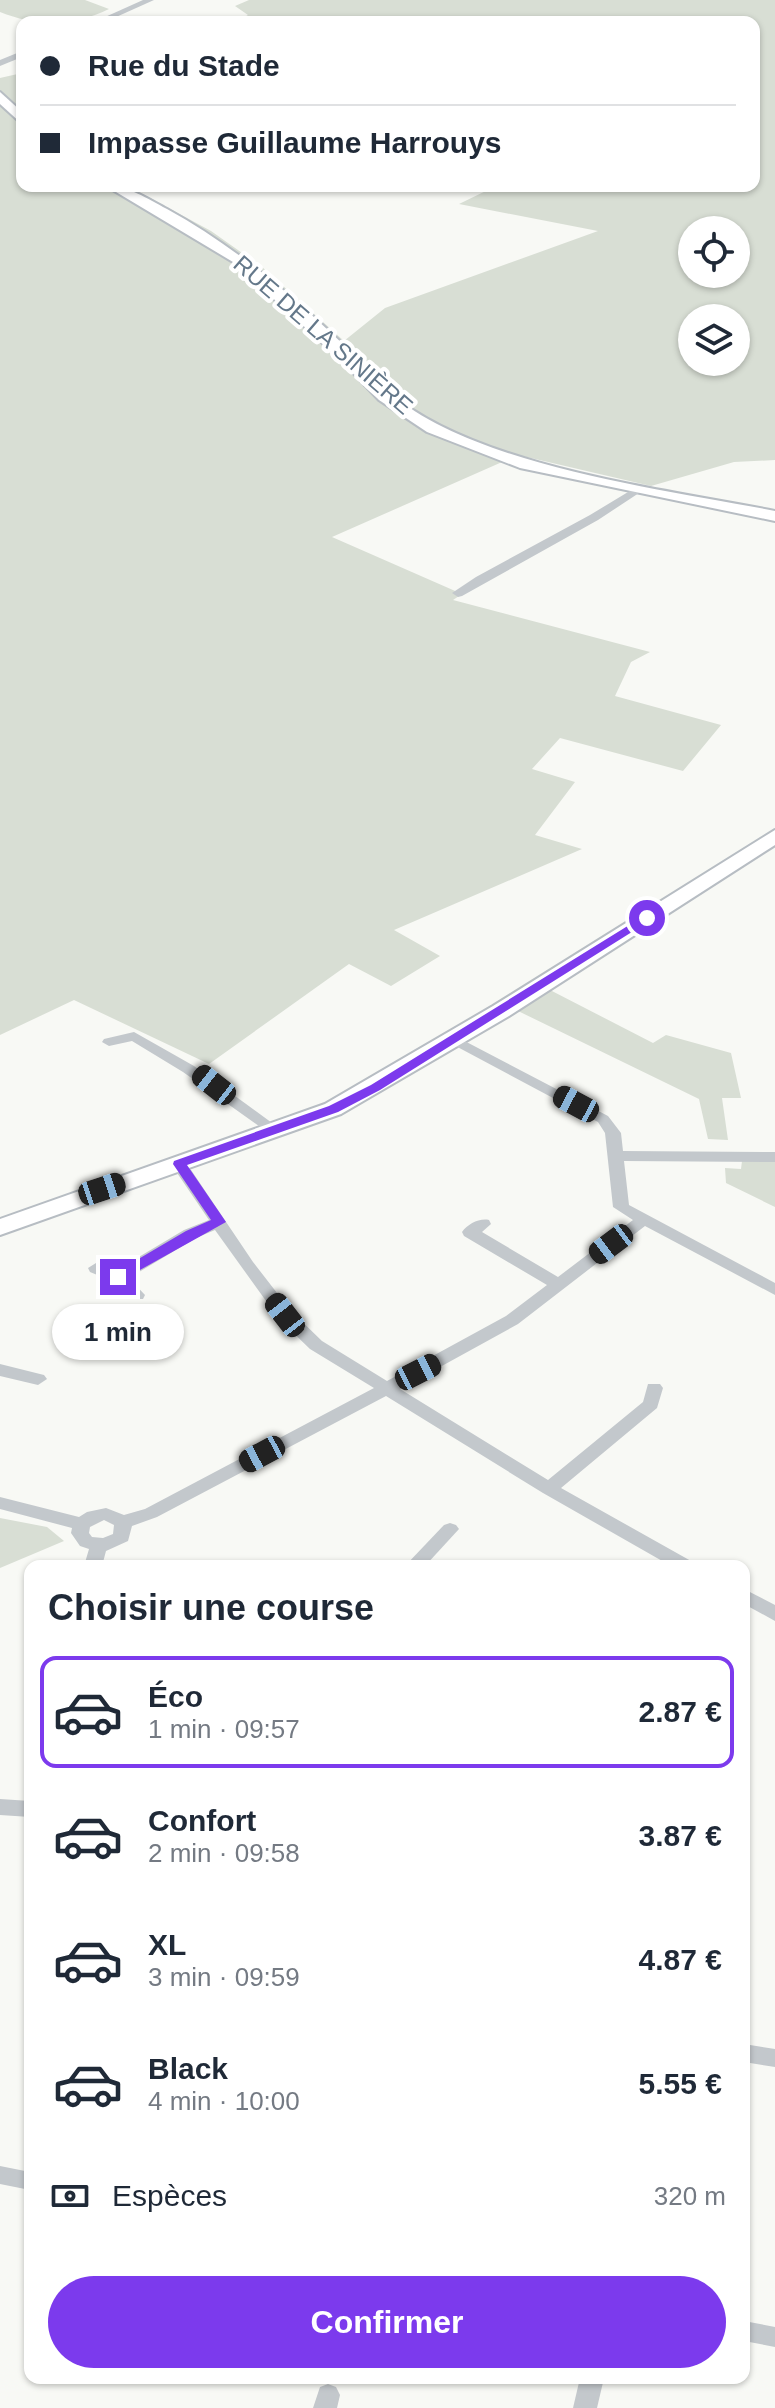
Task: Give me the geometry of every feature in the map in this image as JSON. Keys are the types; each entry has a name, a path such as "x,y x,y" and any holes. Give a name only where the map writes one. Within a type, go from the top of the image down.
{"street":[{"path":"112,16 150,0"},
{"path":"0,96 16,114"},
{"name":"RUE DE LA SINIÈRE","path":"124,192 196,231 238,259 346,356 385,397 426,425 526,464 775,516"},
{"path":"458,593 498,567 598,517 638,489"},
{"path":"0,1227 275,1131 333,1109 376,1088 775,836"},
{"path":"109,1042 134,1036 198,1072 275,1131"},
{"path":"455,1040 603,1119 613,1133 621,1207 775,1290"},
{"path":"616,1156 775,1157"},
{"path":"179,1164 247,1266 302,1333 384,1389 670,1560"},
{"path":"0,1503 82,1524 99,1515 113,1516 123,1522 151,1513 512,1320 643,1220"},
{"path":"118,1277 190,1234 219,1222"},
{"path":"483,1224 470,1232 558,1284"},
{"path":"96,1268 118,1277 137,1295"},
{"path":"3,1368 38,1379"},
{"path":"549,1489 651,1404 654,1388"},
{"path":"82,1524 82,1538 99,1545 112,1544 122,1537 123,1522"},
{"path":"420,1560 450,1529"},
{"path":"95,1560 99,1545"},
{"path":"750,1599 775,1614"},
{"path":"0,1807 24,1809"},
{"path":"750,2054 775,2058"},
{"path":"0,2175 24,2180"},
{"path":"750,2332 775,2337"},
{"path":"585,2408 591,2384"}],"shaded area":[{"path":"0,0 85,0 109,9 92,16 16,17 0,12"},
{"path":"249,0 775,0 775,460 734,462 651,486 518,455 332,537 462,594 453,600 650,652 631,662 615,696 721,725 683,771 560,738 532,769 575,782 535,835 582,849 394,930 440,956 391,986 349,964 209,1064 74,1000 0,1035 0,78 16,74 16,192 139,192 211,231 262,267 344,341 385,308 598,231 459,204 484,192 760,192 760,16 246,16 235,6"},
{"path":"550,990 653,1043 666,1035 731,1053 741,1098 722,1098 728,1140 708,1139 699,1099 516,1010"},
{"path":"742,1161 775,1161 775,1207 726,1183 725,1168 741,1169"},
{"path":"0,1518 47,1527 64,1541 0,1568"}],"route":[{"path":"118,1277 190,1234 219,1222 179,1164 333,1109 376,1088 647,918"}]}
